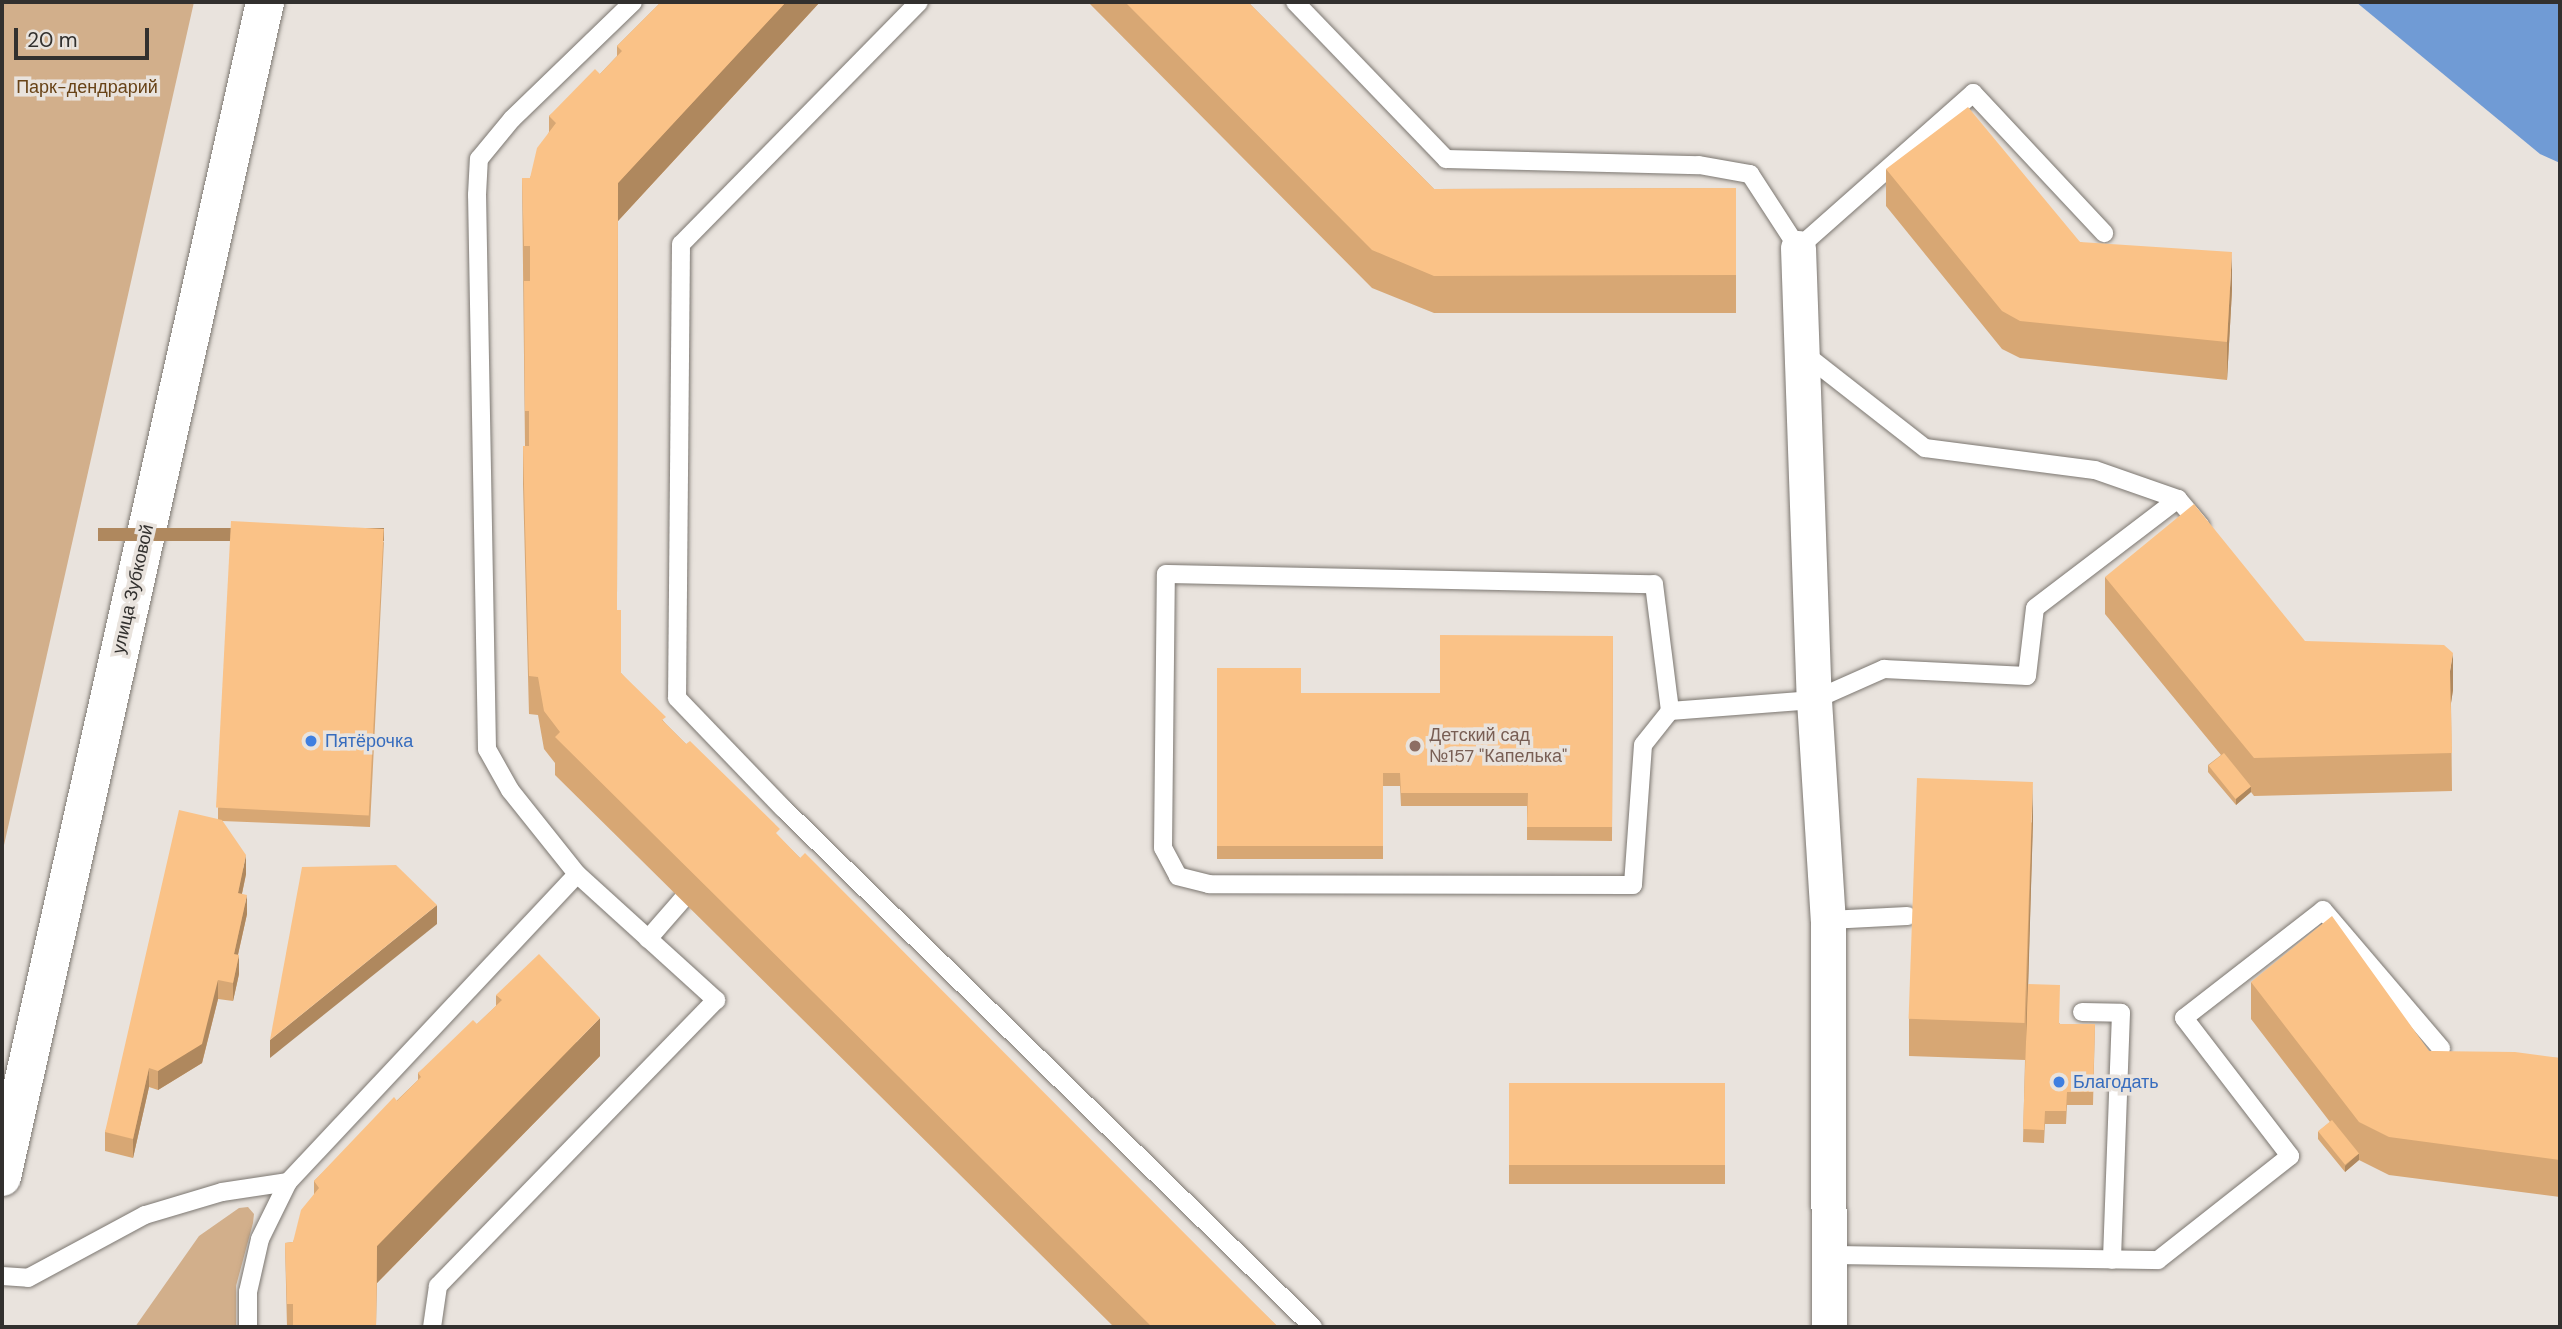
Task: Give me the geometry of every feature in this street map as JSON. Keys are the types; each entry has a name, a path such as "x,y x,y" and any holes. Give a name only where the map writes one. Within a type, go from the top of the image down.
{"street":[{"name":"улица Зубковой","path":"2,1177 265,2"},
{"path":"1798,248 1814,700 1828,920 1829,1327"}],"lane":[{"path":"432,1327 438,1286 716,1000 577,874 510,790 487,749 477,195 479,159 512,119 633,2"},
{"path":"919,2 681,244 677,698 783,808 1313,1327"},
{"path":"1294,2 1447,159 1699,165 1750,174 1798,248 1973,93 2104,233"},
{"path":"1802,352 1925,448 2095,470 2178,499 2213,540"},
{"path":"1670,711 1654,584 1166,574 1163,848 1178,876 1209,884 1633,886 1643,745 1670,711 1814,700 1884,670 2027,676 2035,608 2178,499"},
{"path":"765,821 783,808"},
{"path":"248,1327 248,1292 260,1239 288,1182 577,874"},
{"path":"648,939 682,900"},
{"path":"1829,1255 2158,1260 2290,1156 2184,1018 2323,910 2441,1048"},
{"path":"1828,920 1908,916"},
{"path":"2082,1012 2121,1013 2112,1259"},
{"path":"2,1276 28,1278 145,1215 222,1192 288,1182"}],"green space":[{"name":"Парк-дендрарий","path":"2,2 194,2 2,854"},
{"path":"248,1207 254,1214 236,1286 236,1327 135,1327 199,1236 239,1208"}],"water":[{"path":"2356,2 2560,2 2560,163 2540,154"}],"building":[{"path":"661,2 786,2 618,183 617,610 621,610 621,673 666,717 662,720 686,744 690,741 780,829 776,833 800,858 805,853 1278,1327 1152,1327 555,737 560,732 544,711 538,677 529,676 523,446 529,446 529,411 525,411 524,281 530,281 530,246 524,246 522,178 530,178 537,148 556,123 549,116 595,69 600,74 622,51 617,46"},
{"path":"1125,2 1248,2 1434,189 1736,188 1736,275 1434,276 1372,250"},
{"path":"1968,107 2080,242 2232,252 2227,342 2020,321 2002,311 1886,169"},
{"path":"2194,504 2305,641 2444,645 2453,653 2450,671 2452,753 2254,758 2105,577"},
{"path":"231,521 384,529 369,816 216,808"},
{"name":"Детский сад №157 \"Капелька\"","path":"1440,635 1613,636 1612,827 1527,827 1528,793 1401,793 1400,773 1383,773 1383,846 1217,846 1217,668 1301,668 1301,693 1440,693"},
{"path":"2224,753 2251,786 2236,799 2208,766"},
{"path":"1917,778 2033,782 2025,1023 1909,1019"},
{"path":"179,810 222,820 246,855 238,893 247,895 234,954 239,955 233,983 218,980 202,1044 158,1071 149,1068 133,1139 105,1132"},
{"path":"396,865 437,905 270,1040 302,867"},
{"path":"2332,916 2429,1051 2515,1052 2560,1058 2560,1160 2389,1137 2359,1122 2251,982"},
{"path":"539,954 600,1018 377,1246 376,1327 293,1327 293,1304 287,1304 285,1243 293,1242 301,1210 319,1188 314,1181 394,1097 397,1101 421,1077 418,1073 473,1020 477,1024 502,1000 496,995"},
{"name":"Благодать","path":"2028,984 2060,985 2059,1024 2095,1024 2093,1092 2067,1092 2066,1111 2045,1111 2044,1130 2023,1129"},
{"path":"1509,1083 1725,1083 1725,1165 1509,1165"},
{"path":"2332,1120 2359,1153 2345,1165 2318,1131"}],"place":[{"name":"Пятёрочка","path":"311,741"},
{"name":"Детский сад №157 \"Капелька\"","path":"1415,746"},
{"name":"Благодать","path":"2059,1082"}]}
